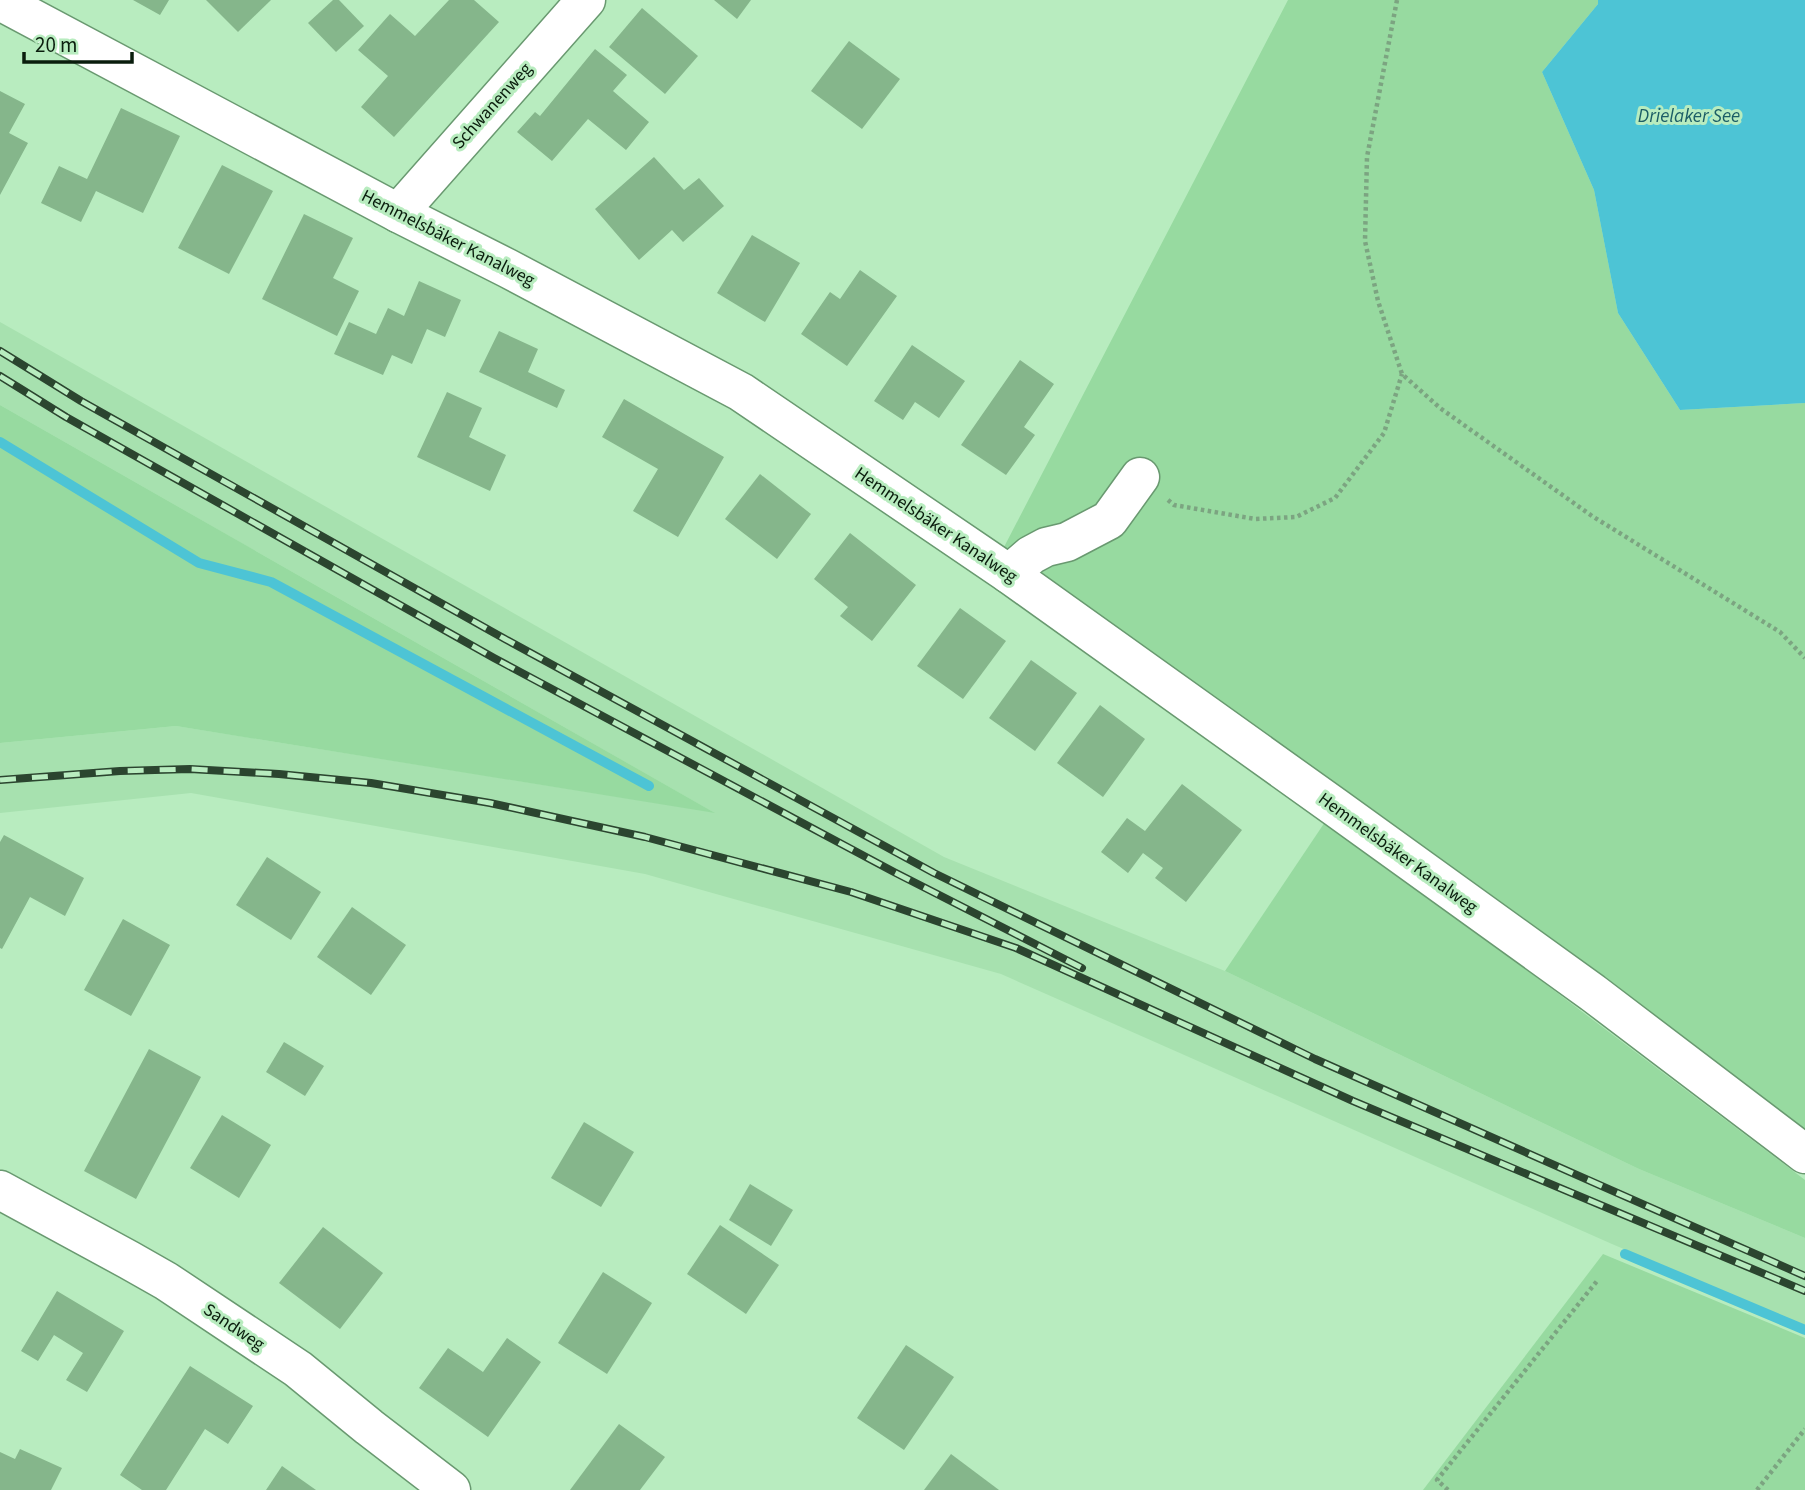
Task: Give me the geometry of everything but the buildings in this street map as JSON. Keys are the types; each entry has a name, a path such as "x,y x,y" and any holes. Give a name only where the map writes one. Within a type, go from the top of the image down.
{"street":[{"name":"Schwanenweg","path":"398,213 586,0"},
{"name":"Hemmelsbäker Kanalweg","path":"0,1 398,213 741,391 1009,574 1593,993 1805,1154"},
{"path":"1009,574 1031,555 1046,547 1067,542 1109,520 1140,477"},
{"name":"Sandweg","path":"0,1190 129,1260 298,1369 452,1490"}],"path":[{"path":"1397,0 1367,157 1365,241 1378,301 1402,374 1440,408 1591,516 1780,632 1805,658"},
{"path":"1140,477 1174,505 1255,519 1296,517 1335,498 1384,433 1402,374"},
{"path":"1448,1490 1437,1480 1597,1282"},
{"path":"1757,1490 1805,1429"}],"shaded area":[{"path":"1288,0 1598,0 1598,4 1542,72 1594,190 1618,313 1680,410 1805,403 1805,1134 1003,549"},
{"path":"0,322 944,857 1225,971 1639,1169 1805,1238 1805,1326 1612,1244 1001,974 645,874 191,793 0,813 0,743 176,726 713,812 0,405"},
{"path":"0,405 715,813 176,726 0,743"},
{"path":"1327,819 1805,1180 1805,1238 1639,1169 1225,971"},
{"path":"1603,1254 1805,1338 1805,1490 1423,1490"}],"water":[{"name":"Drielaker See","path":"1598,0 1805,0 1805,403 1680,410 1618,313 1594,190 1542,72 1598,4"}],"waterway":[{"path":"0,442 199,563 271,582 649,786"},
{"path":"1625,1254 1805,1330"}],"railway":[{"path":"0,351 81,401 505,639 934,873 1315,1059 1805,1276"},
{"path":"0,376 66,417 494,658 894,872 1082,968"},
{"path":"0,780 190,769 371,783 490,803 645,837 851,892 1016,948 1353,1101 1805,1291"}]}
